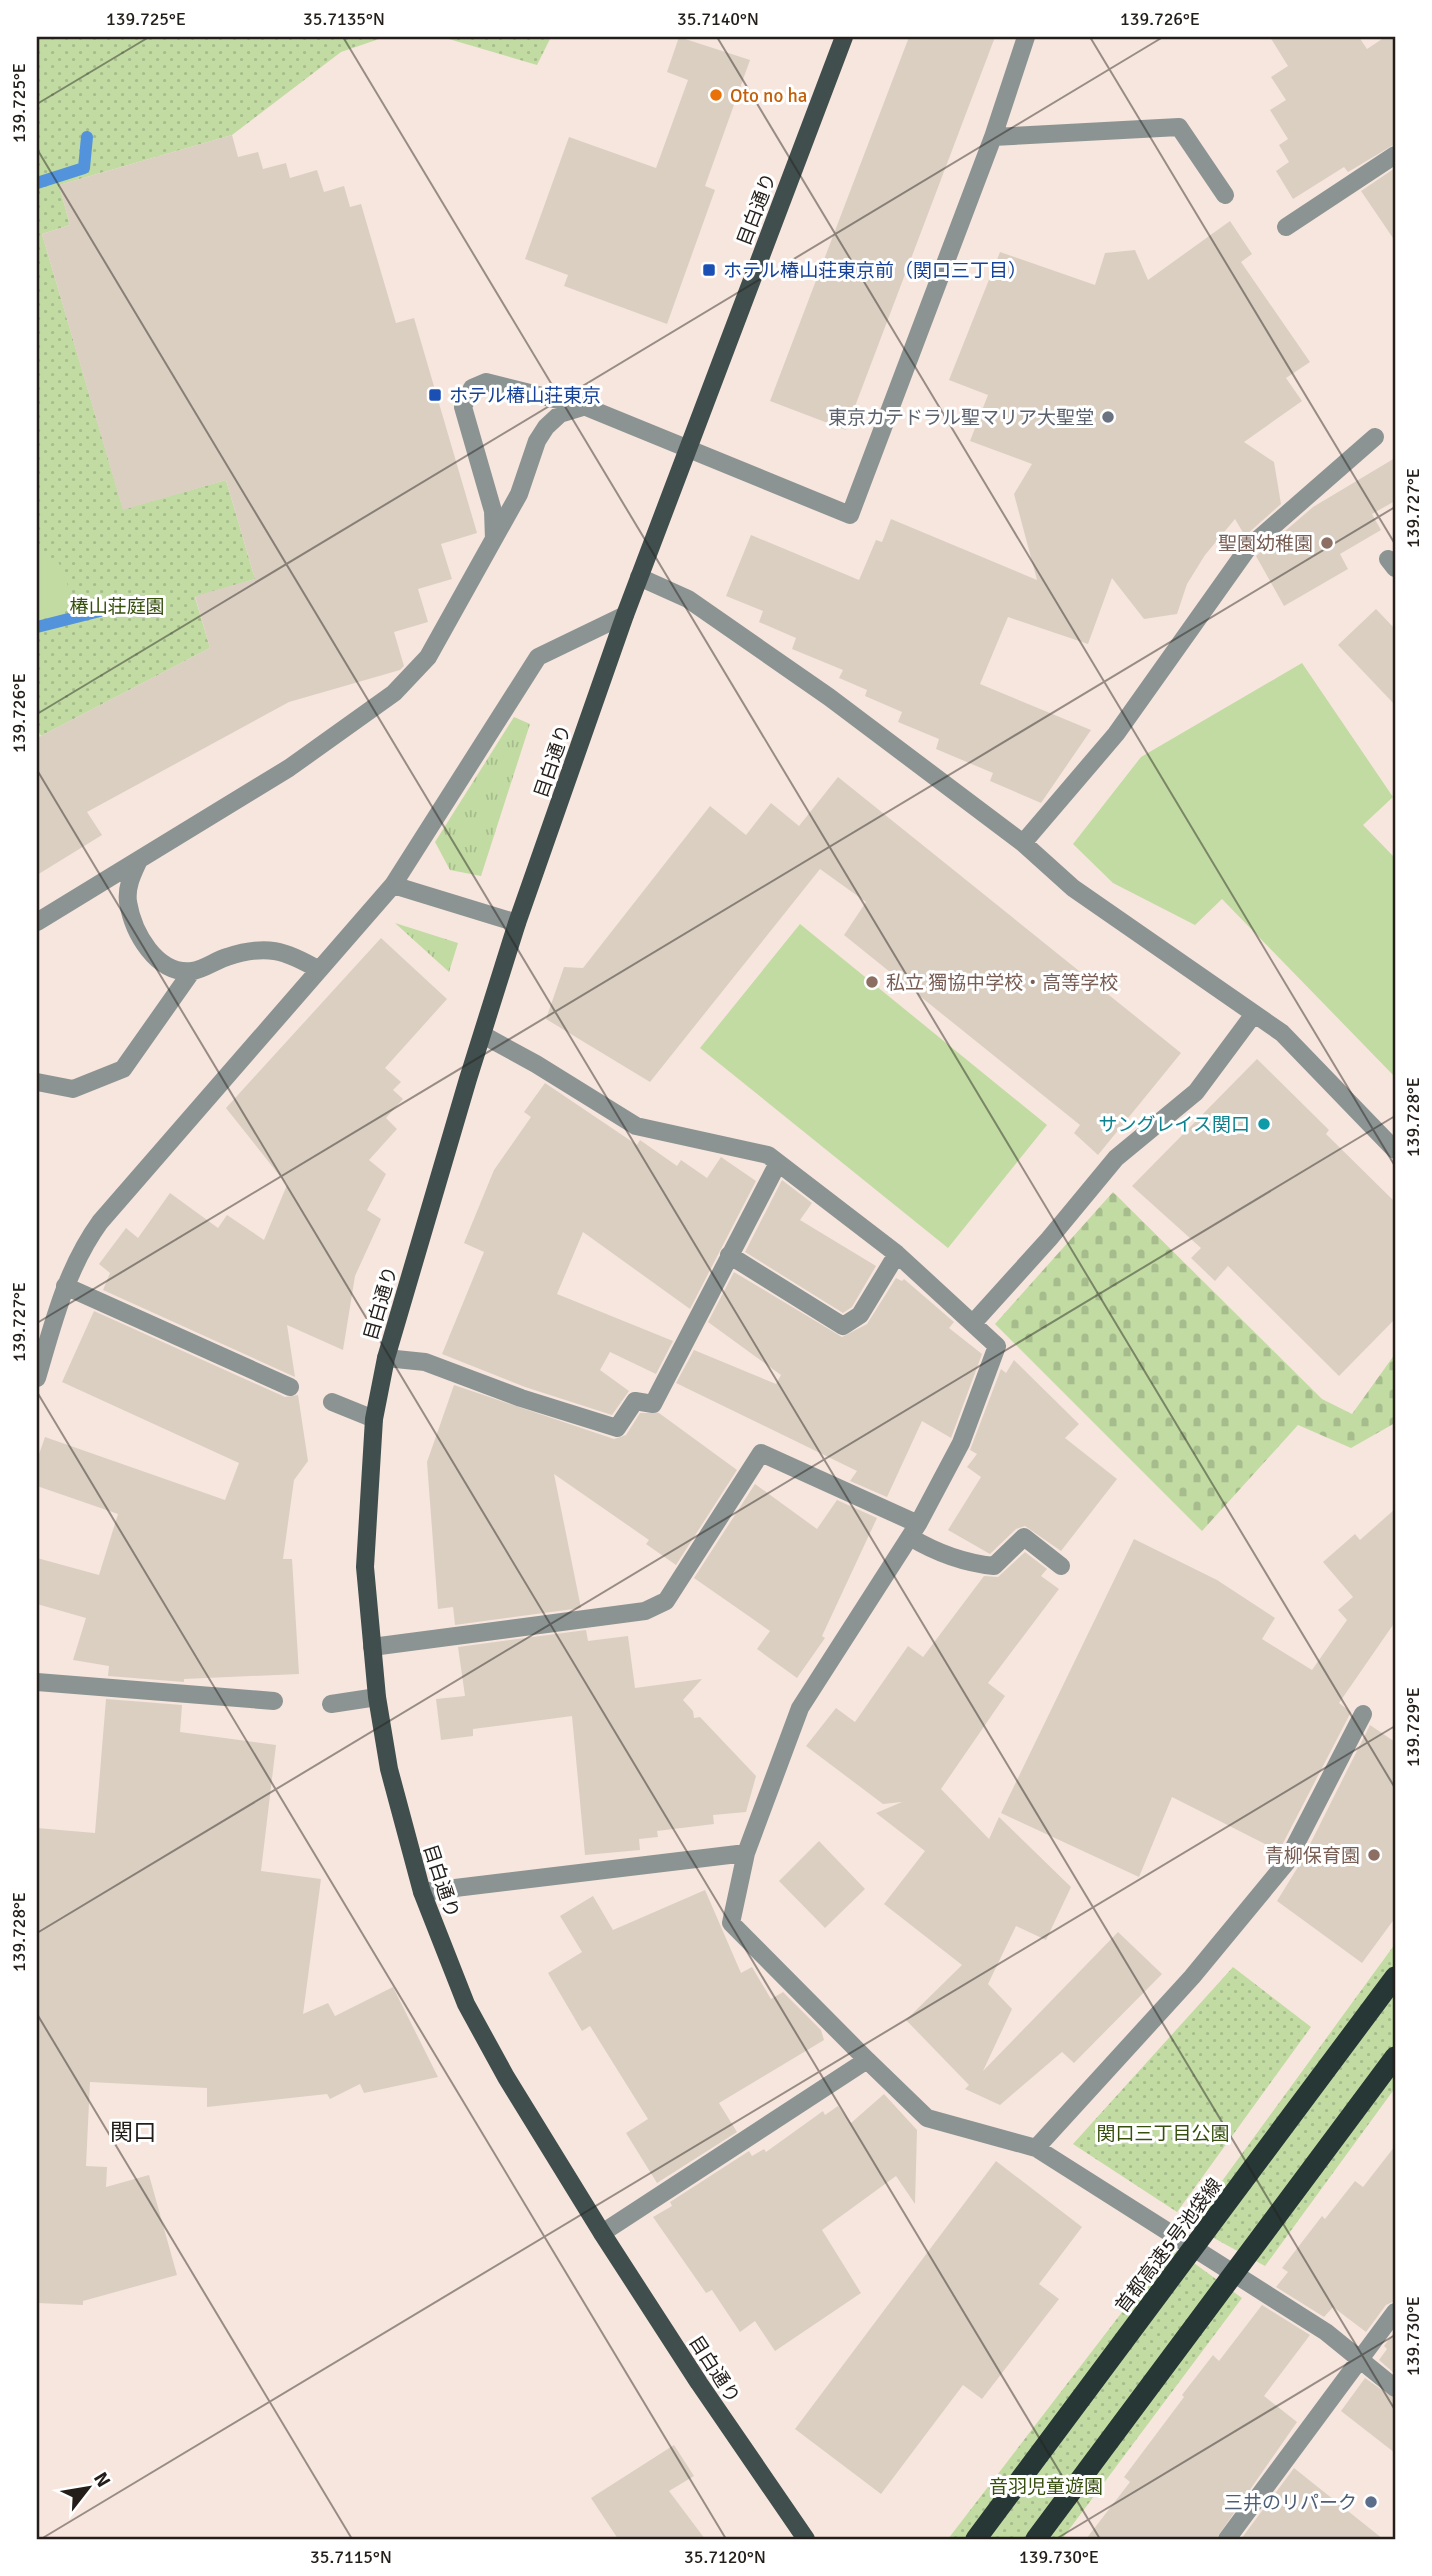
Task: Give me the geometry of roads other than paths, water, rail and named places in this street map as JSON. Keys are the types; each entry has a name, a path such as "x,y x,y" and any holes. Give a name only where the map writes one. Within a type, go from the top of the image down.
{"highway":[{"name":"首都高速5号池袋線","path":"976,2539 1395,1977"},
{"path":"1035,2539 1395,2057"}],"main road":[{"name":"目白通り","path":"806,2539 699,2383 602,2233 506,2077 466,2004 422,1892 389,1769 377,1697 365,1567 374,1419 386,1358 517,923 639,577 844,37"}],"street":[{"path":"494,539 493,510 463,407 471,388 486,382 508,385 586,407 850,515 993,137 1026,37"},
{"path":"993,137 1179,127 1225,195"},
{"path":"1286,227 1395,155"},
{"path":"37,922 289,768 394,693 428,657 519,494 537,441 546,427 560,414 586,407"},
{"path":"1023,843 1116,734 1248,548 1375,437"},
{"path":"639,577 688,599 819,689 1023,843 1073,888 1282,1033 1395,1150"},
{"path":"37,1378 65,1286 79,1251 100,1222 393,885 538,657 625,615"},
{"path":"139,860 130,879 128,901 144,944 164,967 192,971 227,957 261,949 288,952 319,970"},
{"path":"393,885 517,923"},
{"path":"37,1082 73,1089 123,1069 192,971"},
{"path":"974,1322 1049,1239 1116,1158 1196,1092 1254,1014"},
{"path":"483,1035 536,1063 636,1126 768,1155 897,1254 997,1346 961,1443 914,1530 800,1708 746,1853 732,1923 927,2118 1036,2148 1326,2332 1395,2388"},
{"path":"386,1358 425,1362 521,1398 617,1428 635,1401 653,1404 778,1164"},
{"path":"729,1255 843,1326 860,1315 897,1254"},
{"path":"65,1286 290,1387"},
{"path":"332,1402 374,1419"},
{"path":"372,1647 645,1611 666,1601 761,1454 914,1530 931,1550 994,1566 1024,1537 1061,1566"},
{"path":"37,1682 274,1701"},
{"path":"331,1704 377,1697"},
{"path":"1036,2148 1192,1977 1286,1863 1363,1714"},
{"path":"422,1892 746,1853"},
{"path":"602,2233 867,2060"},
{"path":"1227,2539 1395,2312"}],"waterway":[{"path":"37,183 84,168 87,137"},
{"path":"37,627 100,611"}],"place":[{"name":"Oto no ha","path":"716,95"},
{"name":"ホテル椿山荘東京前（関口三丁目）","path":"709,270"},
{"name":"ホテル椿山荘東京","path":"435,395"},
{"name":"東京カテドラル聖マリア大聖堂","path":"1108,417"},
{"name":"聖園幼稚園","path":"1327,543"},
{"name":"私立 獨協中学校・高等学校","path":"872,982"},
{"name":"サングレイス関口","path":"1264,1124"},
{"name":"青柳保育園","path":"1374,1855"},
{"name":"三井のリパーク","path":"1371,2502"}],"district":[{"name":"関口","path":"133,2132"}],"park label":[{"name":"椿山荘庭園","path":"117,606"},
{"name":"関口三丁目公園","path":"1163,2133"},
{"name":"音羽児童遊園","path":"1046,2486"}]}
